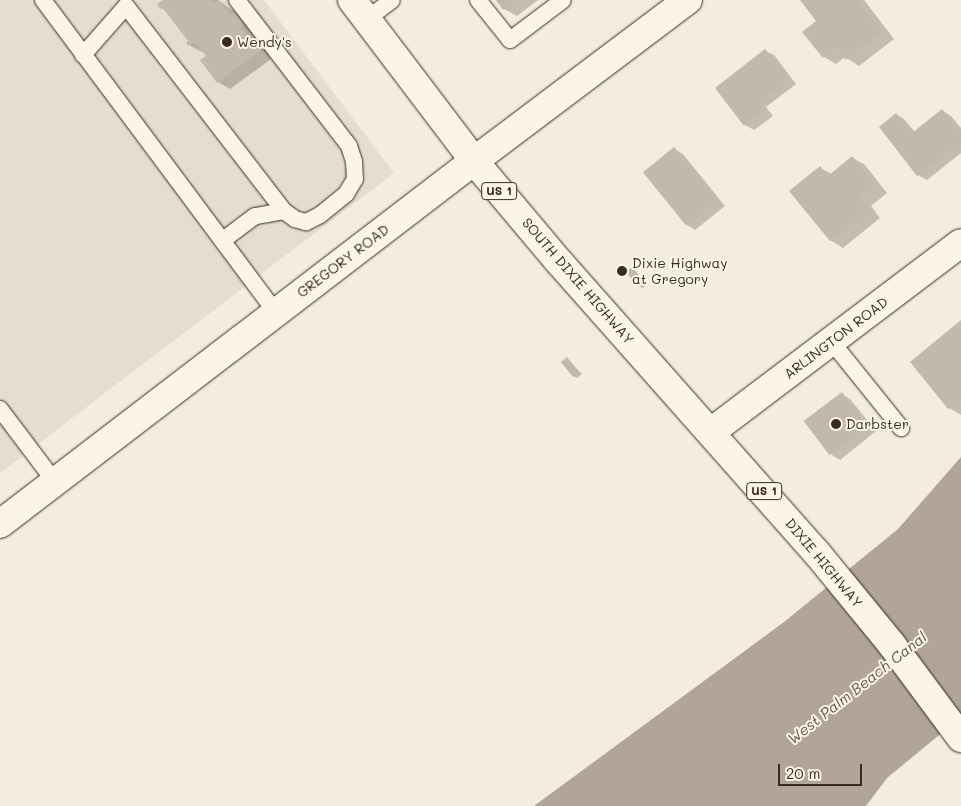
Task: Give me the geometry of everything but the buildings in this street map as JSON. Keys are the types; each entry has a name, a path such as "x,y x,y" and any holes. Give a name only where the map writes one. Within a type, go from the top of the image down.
{"street":[{"name":"GREGORY ROAD","path":"0,524 685,1"},
{"name":"SOUTH DIXIE HIGHWAY","path":"359,9 474,161 560,263 658,372"},
{"name":"ARLINGTON ROAD","path":"711,432 961,244"},
{"name":"DIXIE HIGHWAY","path":"658,372 816,552 892,645 961,738"}],"lane":[{"path":"42,0 276,313"},
{"path":"83,54 130,3 284,211 295,219 306,222 320,215 346,194 355,179 354,161 348,146 237,0"},
{"path":"359,9 392,0"},
{"path":"478,0 510,40 563,0"},
{"path":"222,241 255,216 284,211"},
{"path":"831,341 901,428"},
{"path":"0,409 55,482"}],"shaded area":[{"path":"0,0 264,0 394,173 0,473"}],"water":[{"name":"West Palm Beach Canal","path":"961,457 961,717 887,778 866,806 534,806 784,622 898,529"}],"place":[{"name":"Wendy's","path":"227,42"},
{"name":"Dixie Highway at Gregory","path":"622,271"},
{"name":"Darbster","path":"836,424"}]}
